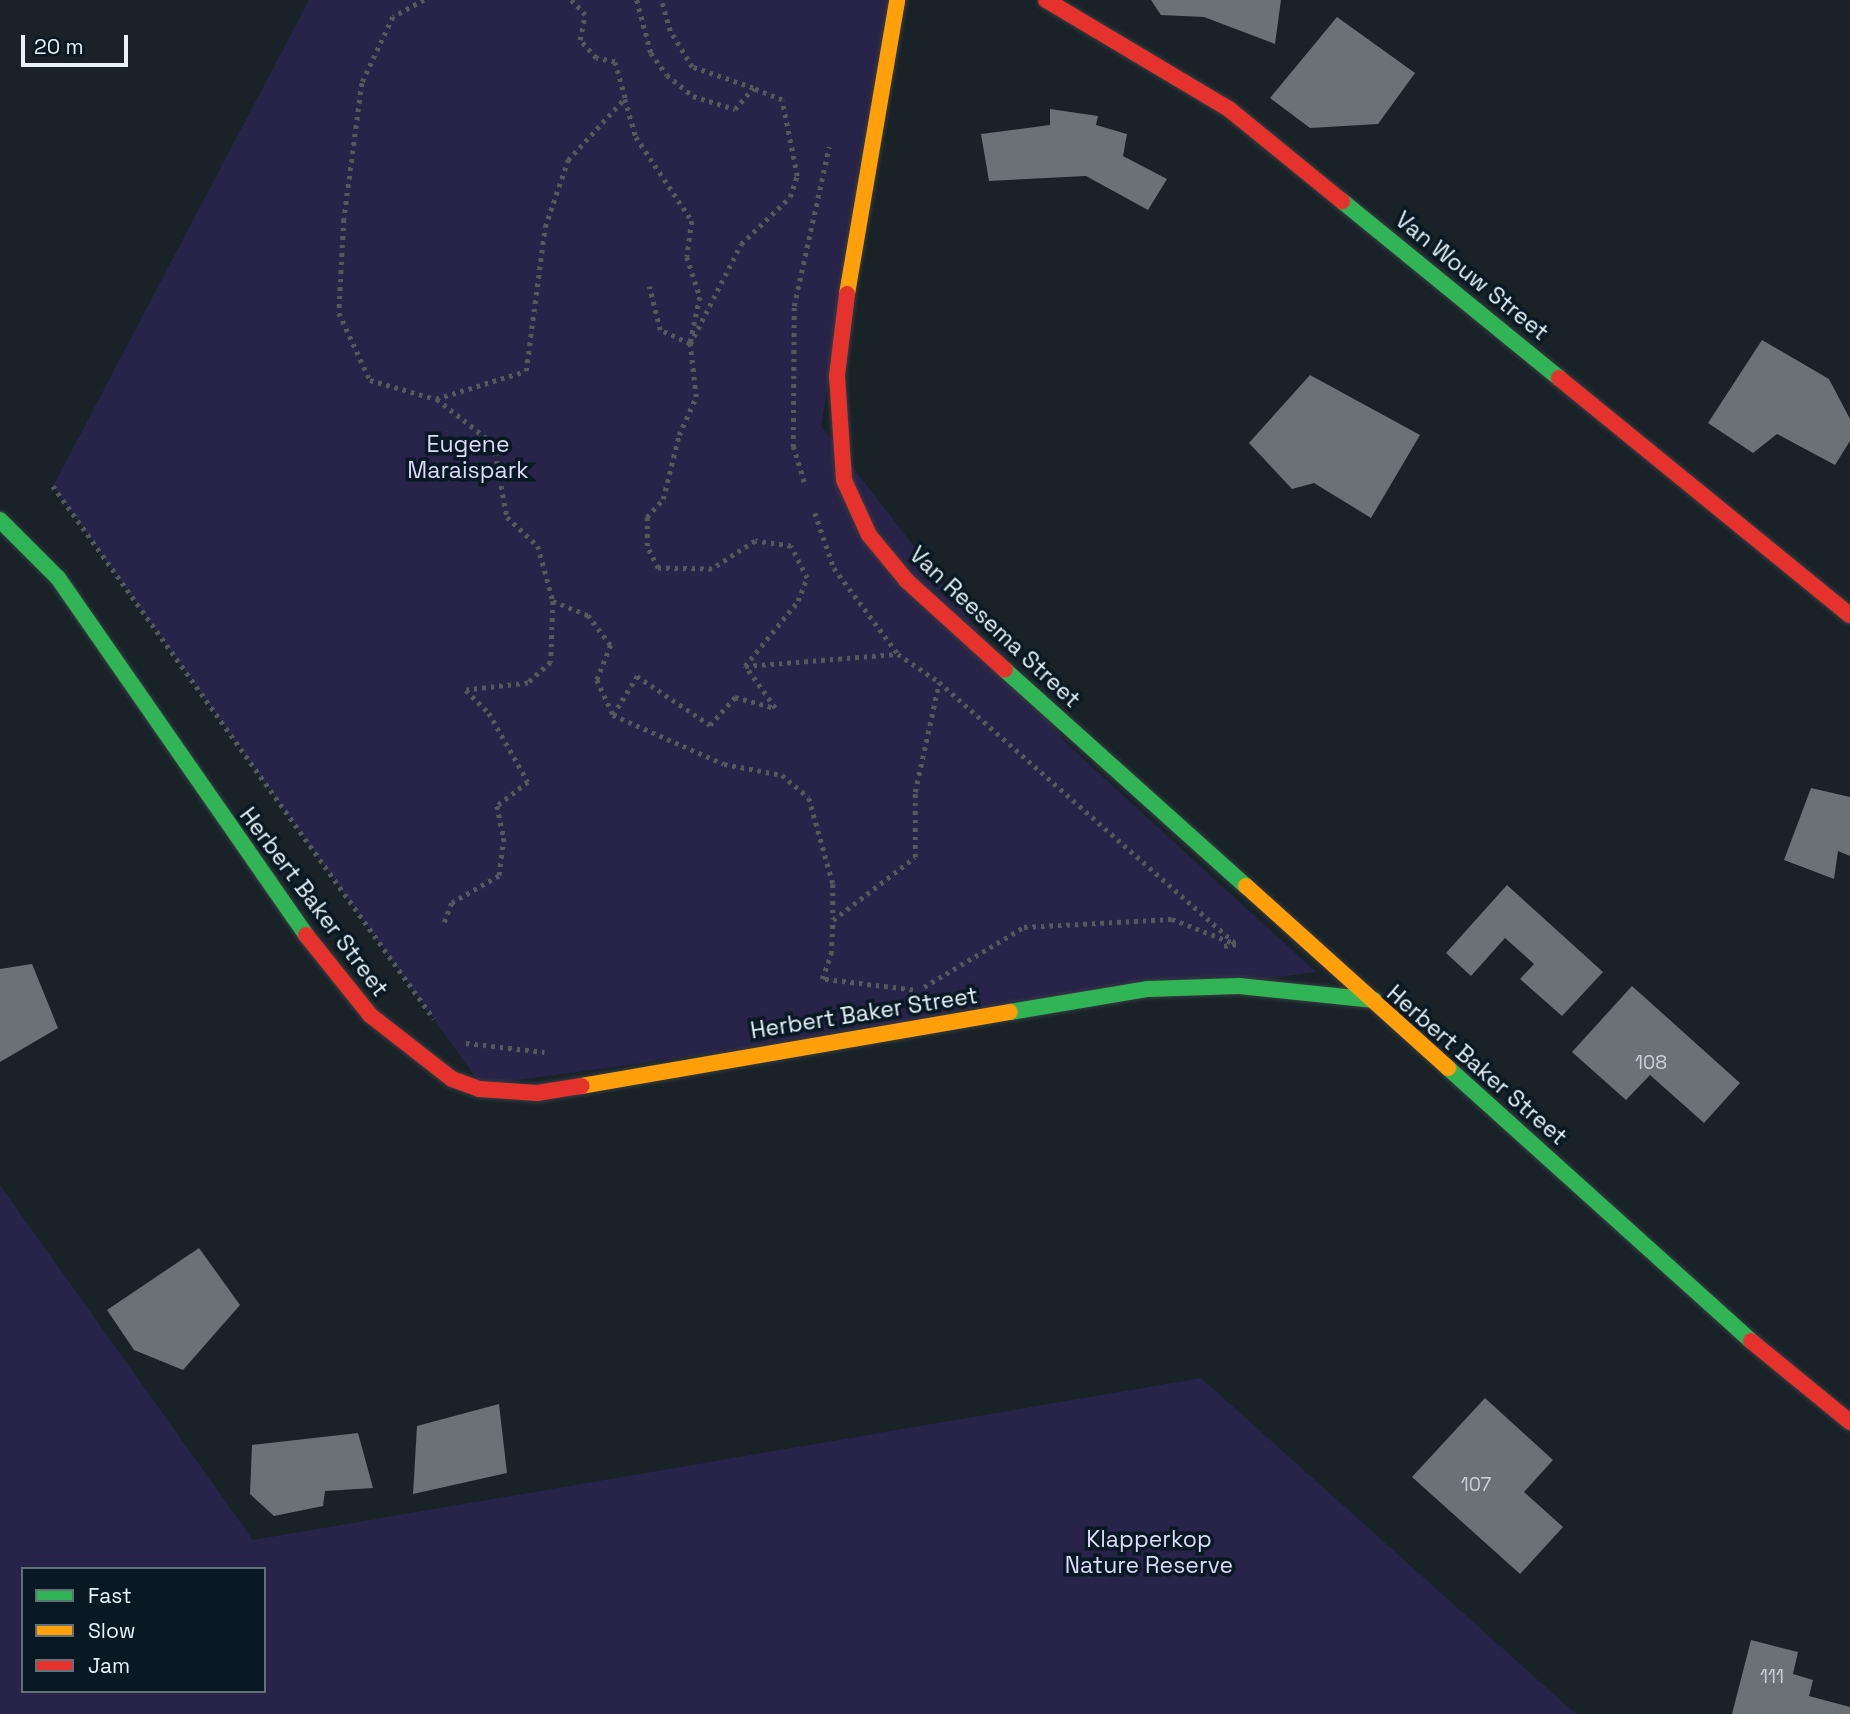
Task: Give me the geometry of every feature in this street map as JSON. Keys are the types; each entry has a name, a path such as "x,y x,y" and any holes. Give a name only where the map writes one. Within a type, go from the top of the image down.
{"street":[{"name":"Van Reesema Street","path":"897,0 855,232 837,376 844,480 869,535 907,581 1374,1000"},
{"name":"Van Wouw Street","path":"1045,0 1229,109 1850,615"},
{"name":"Herbert Baker Street","path":"0,520 58,578 280,903 370,1015 398,1042 461,1082 537,1093 1147,989 1239,986 1374,1000 1794,1380 1850,1422"}],"path":[{"path":"424,0 393,17 362,83 344,219 340,313 370,380 436,399 494,444 507,517 538,546 553,601 551,662 528,683 466,690 489,713 528,782 497,806 504,838 499,876 453,903 444,925"},
{"path":"570,0 585,15 580,40 596,58 615,62 636,137 692,222 687,257 700,298 690,344 696,397 679,435 663,499 647,517 647,546 658,568 712,569 755,541 791,546 807,578 798,601 745,666"},
{"path":"637,0 651,53 667,75 693,96 735,109 752,88"},
{"path":"661,0 670,31 692,67 782,100 797,176 790,197 741,244 690,344"},
{"path":"436,399 526,371 545,227 568,160 625,98"},
{"path":"809,495 793,447 794,306 832,133"},
{"path":"649,286 660,330 690,344"},
{"path":"53,486 442,1030"},
{"path":"813,508 834,568 898,654 939,682 1237,944"},
{"path":"553,601 588,615 611,645 597,680 613,715 724,764 782,775 808,799 832,884 831,954 822,979 919,990 1024,927 1172,919 1237,944"},
{"path":"745,666 898,654"},
{"path":"613,715 637,676 710,725 735,697 775,708 745,666"},
{"path":"832,920 915,857 915,792 939,682"},
{"path":"1209,948 1237,944"},
{"path":"892,995 947,986"},
{"path":"450,1042 550,1053"}],"green space":[{"name":"Eugene Maraispark","path":"309,0 895,0 821,426 1065,742 1316,972 481,1085 53,486"},
{"name":"Klapperkop Nature Reserve","path":"0,1185 253,1540 1201,1378 1576,1714 0,1714"}],"building":[{"path":"1151,0 1281,0 1275,44 1204,17 1161,15"},
{"path":"1337,17 1415,73 1378,124 1310,128 1270,98"},
{"path":"1050,109 1098,116 1096,125 1127,134 1123,156 1167,179 1148,210 1086,176 989,181 981,134 1050,125"},
{"path":"1762,340 1829,379 1850,419 1850,441 1835,465 1777,434 1753,453 1708,423"},
{"path":"1310,375 1420,435 1371,518 1314,483 1292,489 1249,443"},
{"path":"1811,788 1850,797 1850,856 1838,851 1834,879 1784,860"},
{"path":"1507,885 1603,972 1562,1016 1520,979 1534,964 1505,938 1471,976 1446,953"},
{"path":"32,964 58,1028 0,1062 0,969"},
{"path":"1632,986 1740,1083 1704,1123 1650,1075 1626,1100 1572,1052"},
{"path":"199,1248 240,1305 183,1370 134,1350 107,1310"},
{"path":"1485,1398 1553,1460 1524,1492 1563,1527 1520,1574 1412,1477"},
{"path":"499,1404 507,1473 413,1494 417,1426"},
{"path":"358,1433 373,1488 325,1491 323,1506 274,1516 250,1494 252,1445"},
{"path":"1751,1640 1798,1652 1793,1674 1813,1680 1809,1696 1850,1707 1850,1714 1732,1714"}],"traffic: fast":[{"path":"1342,201 1559,378"},
{"path":"0,520 58,578 306,935"},
{"path":"1005,670 1246,886"},
{"path":"1010,1012 1148,989 1239,986 1374,1000"},
{"path":"1448,1068 1751,1341"}],"traffic: slow":[{"path":"847,294 897,0"},
{"path":"1246,886 1448,1068"},
{"path":"581,1086 1010,1012"}],"traffic: jam":[{"path":"1046,0 1229,109 1342,201"},
{"path":"847,294 837,376 844,480 869,535 907,581 1005,670"},
{"path":"1559,378 1850,615"},
{"path":"306,935 370,1015 452,1079 479,1089 537,1093 581,1086"},
{"path":"1751,1341 1850,1422"}]}
